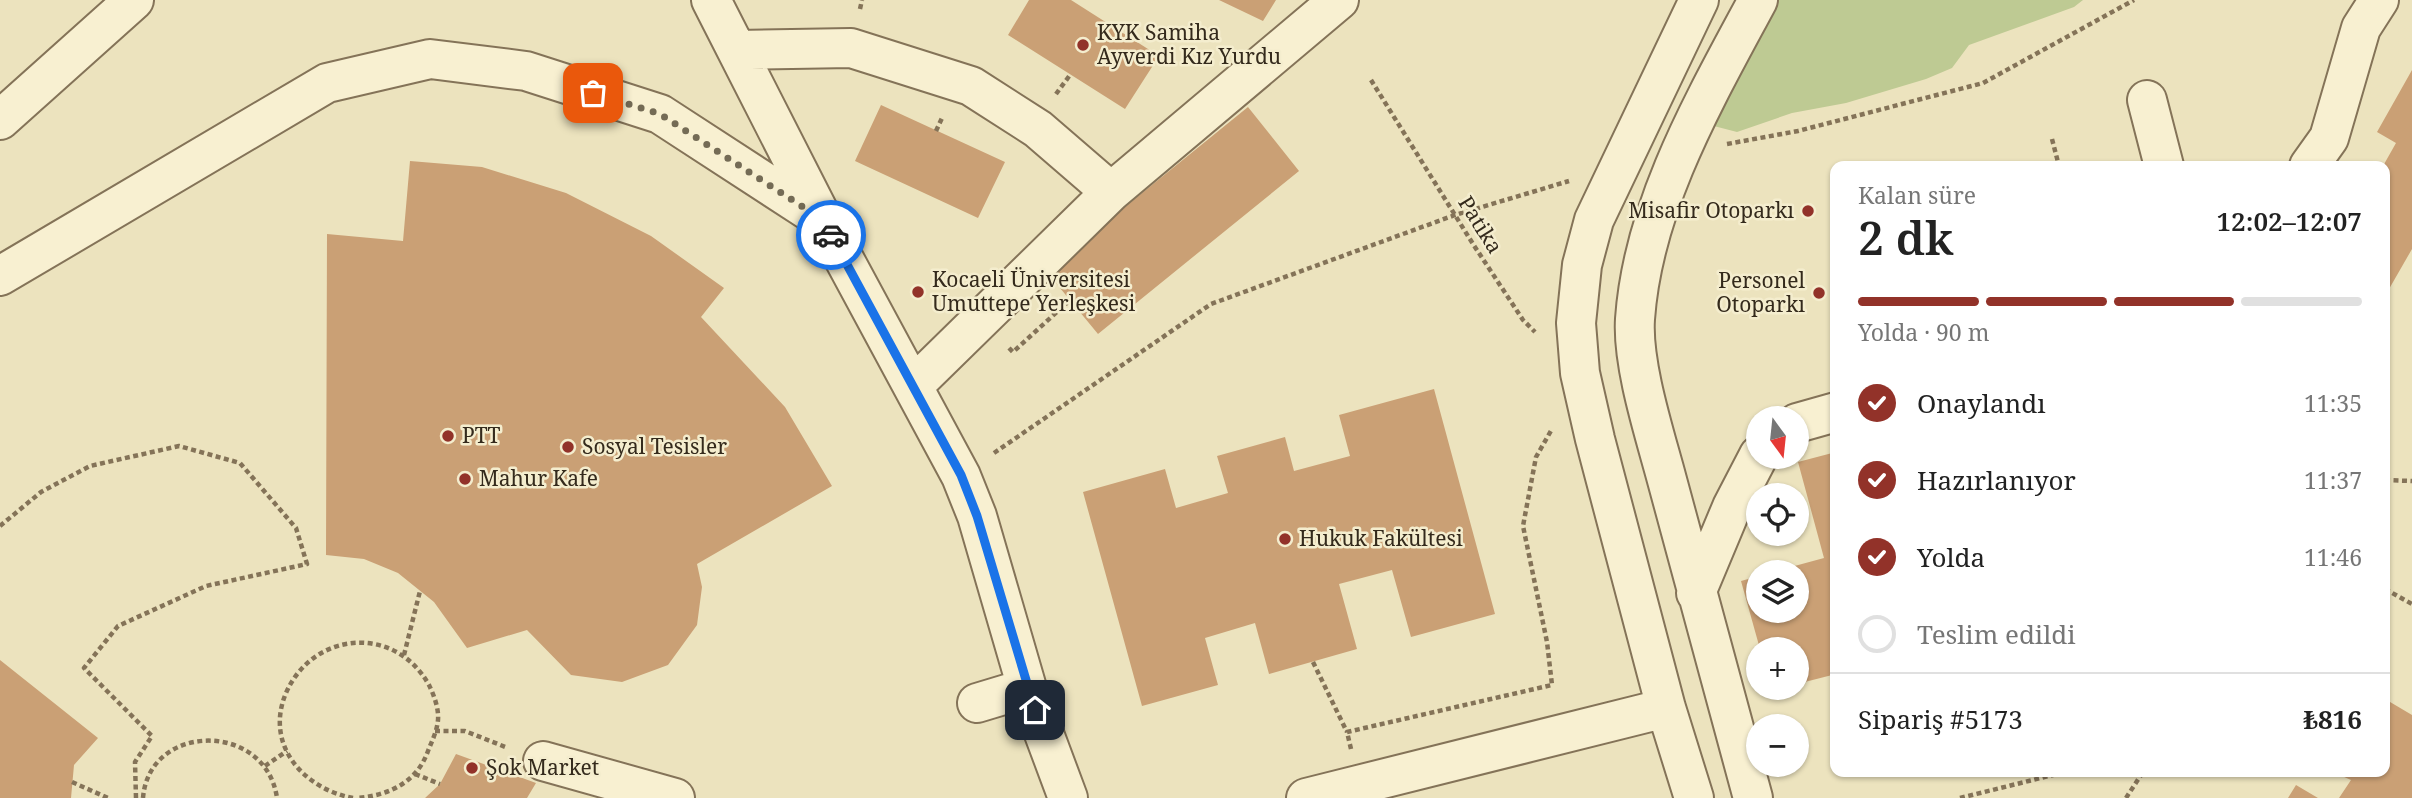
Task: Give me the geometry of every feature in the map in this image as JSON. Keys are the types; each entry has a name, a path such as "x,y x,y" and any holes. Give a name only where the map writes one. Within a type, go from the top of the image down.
{"lane":[{"path":"0,120 134,0"},
{"path":"711,0 823,220 961,475 977,516 1027,688 1068,798"},
{"path":"913,387 1111,192 1339,0"},
{"path":"1694,798 1666,708 1580,376 1576,323 1582,265 1594,220 1617,166 1699,0"},
{"path":"1753,798 1652,423 1639,364 1634,323 1653,223 1682,153 1758,0"},
{"path":"2313,161 2329,138 2361,28 2379,0"},
{"path":"737,50 851,48 971,86 1038,129 1111,192"},
{"path":"0,276 327,83 430,59 526,71 660,114 823,220"},
{"path":"2147,100 2163,161"},
{"path":"1810,419 1830,414"},
{"path":"1696,593 1732,507 1752,469"},
{"path":"976,703 1027,688"},
{"path":"1306,798 1666,708"},
{"path":"543,761 675,798"}],"path":[{"path":"1682,153 1798,131 1983,83 2134,0"},
{"name":"Patika","path":"1371,80 1523,320 1580,376"},
{"path":"2052,139 2058,161"},
{"path":"961,475 1211,304 1455,215 1617,166"},
{"path":"1347,732 1552,685 1547,642 1523,526 1536,457 1580,376"},
{"path":"0,526 41,492 90,466 179,446 240,463 296,528 307,564 206,586 118,626 84,668 152,736 135,762 136,798"},
{"path":"2390,480 2412,481"},
{"path":"404,655 420,591"},
{"path":"2390,592 2412,604"},
{"path":"356,642 380,644 404,655 422,672 434,694 438,718 435,731 422,768 402,786 377,797 356,798 333,794 314,785 298,769 287,751 281,726 283,701 293,678 309,659 331,647 356,642"},
{"path":"1313,662 1347,732 1361,784"},
{"path":"435,731 465,731"},
{"path":"144,798 152,772 167,755 186,744 207,739 229,742 249,751 265,766 275,786 277,798"},
{"path":"265,766 287,751"},
{"path":"415,774 440,784"},
{"path":"1961,798 2045,777"},
{"path":"2126,798 2140,777"},
{"path":"72,782 108,798"}],"green space":[{"path":"1777,0 2083,0 2074,7 1969,45 1952,68 1926,79 1846,103 1792,113 1737,132 1710,125"}],"building":[{"name":"KYK Samiha Ayverdi Kız Yurdu","path":"1029,0 1071,0 1159,56 1125,109 1008,35"},
{"name":"KYK Samiha Ayverdi Kız Yurdu","path":"1219,0 1276,0 1263,21"},
{"path":"2412,70 2412,249 2390,287 2390,161 2386,161 2396,143 2377,132"},
{"path":"881,105 1005,162 978,218 855,161"},
{"path":"1248,107 1299,171 1098,334 1046,271"},
{"name":"Sosyal Tesisler","path":"410,161 482,167 566,193 651,236 724,288 701,317 785,407 832,486 697,564 702,587 697,625 668,665 622,682 571,675 527,630 467,648 434,602 398,573 364,559 326,555 327,234 403,241"},
{"name":"Hukuk Fakültesi","path":"1434,389 1495,614 1411,637 1392,570 1339,584 1357,649 1269,674 1255,623 1205,638 1218,685 1142,706 1083,492 1165,469 1176,508 1228,493 1217,456 1285,437 1294,471 1350,456 1339,415"},
{"path":"1830,454 1830,676 1809,681 1809,637 1757,637 1753,623 1809,623 1809,562 1824,558 1809,503 1809,483 1804,483 1800,469 1810,469 1810,459"},
{"path":"1746,580 1746,599 1741,581"},
{"path":"0,660 98,738 74,765 71,798 0,798"},
{"path":"2390,702 2412,715 2412,798 2339,798 2351,780 2344,777 2390,777"},
{"name":"Şok Market","path":"456,754 536,783 527,798 425,798 440,784"},
{"path":"2296,785 2318,798 2288,798"}],"way so far":[{"path":"593,93 660,114 823,220 831,235"}],"place":[{"name":"KYK Samiha Ayverdi Kız Yurdu","path":"1083,45"},
{"name":"Misafir Otoparkı","path":"1808,211"},
{"name":"Kocaeli Üniversitesi Umuttepe Yerleşkesi","path":"918,292"},
{"name":"Personel Otoparkı","path":"1819,293"},
{"name":"PTT","path":"448,436"},
{"name":"Sosyal Tesisler","path":"568,447"},
{"name":"Mahur Kafe","path":"465,479"},
{"name":"Hukuk Fakültesi","path":"1285,539"},
{"name":"Şok Market","path":"472,768"}],"route":[{"path":"831,235 961,475 977,516 1035,710"}]}
